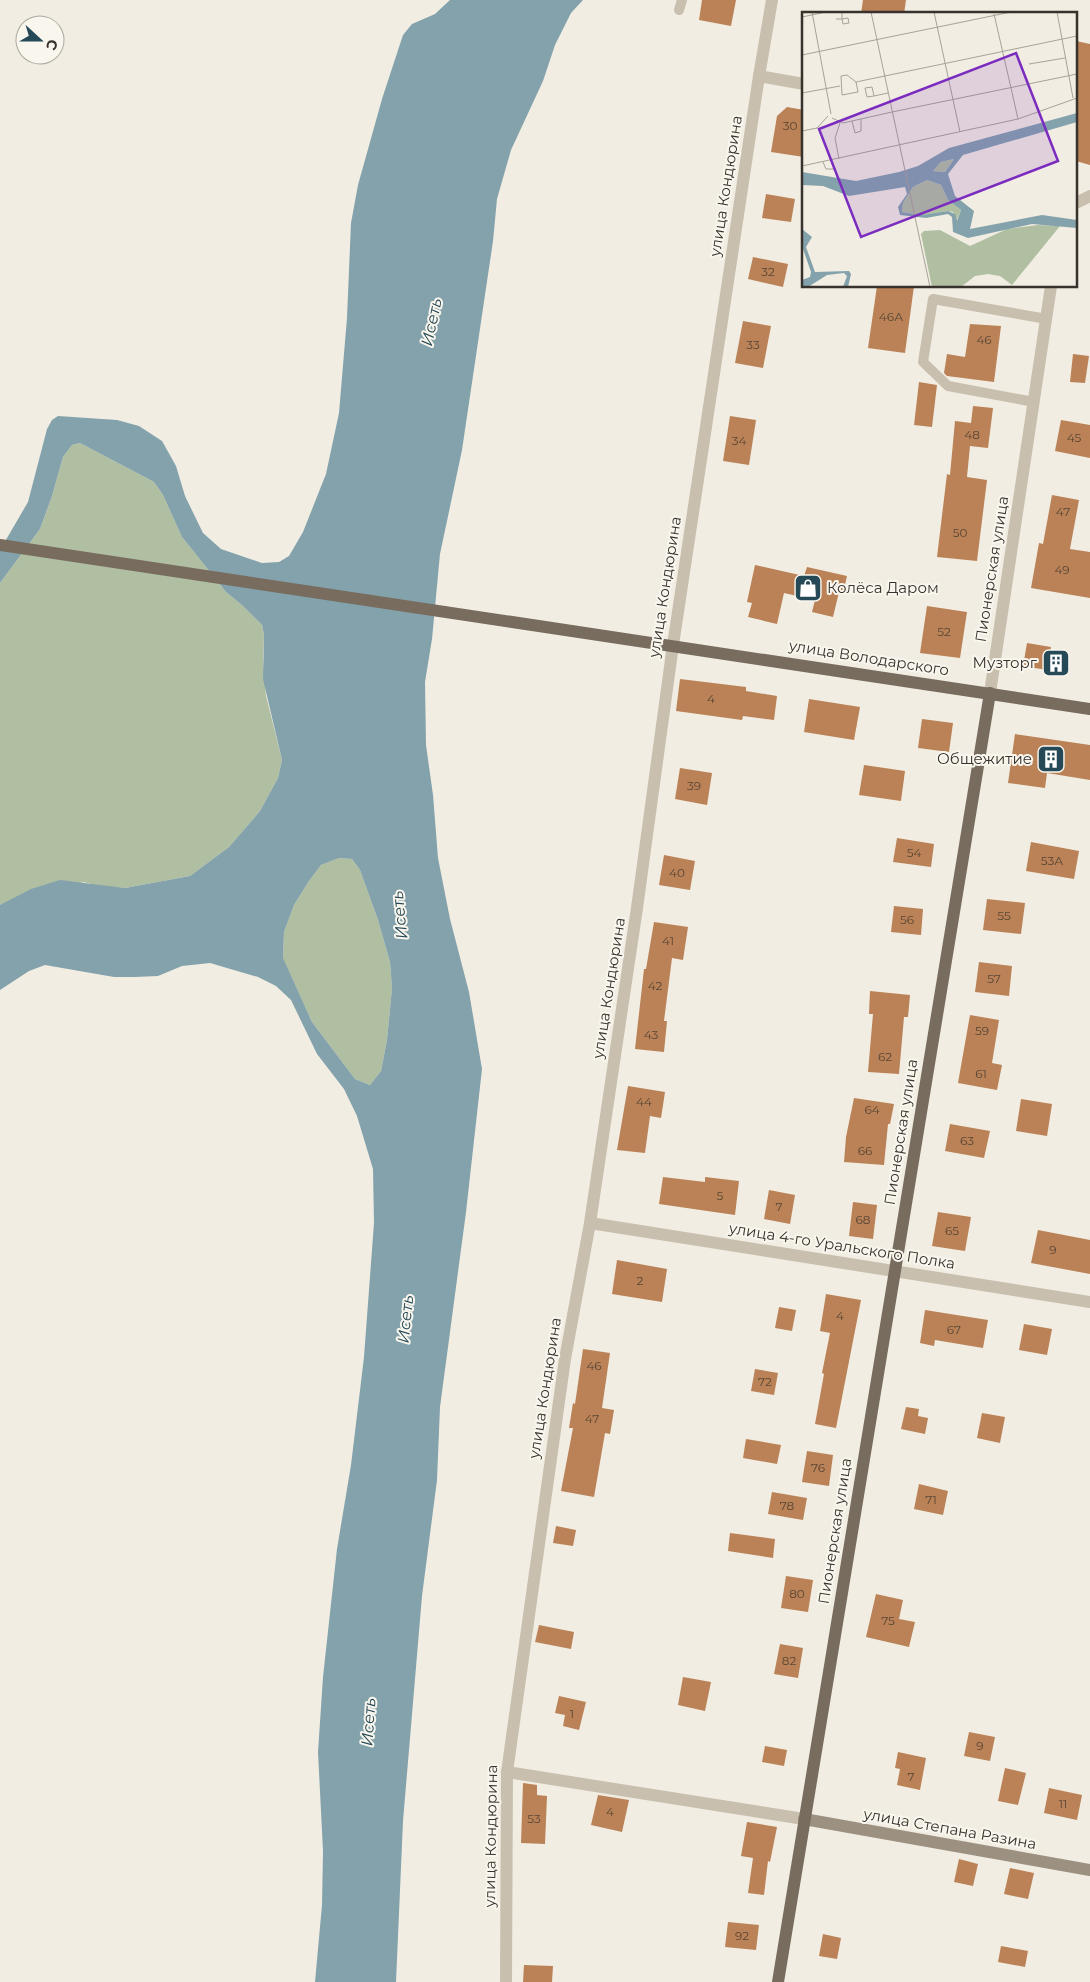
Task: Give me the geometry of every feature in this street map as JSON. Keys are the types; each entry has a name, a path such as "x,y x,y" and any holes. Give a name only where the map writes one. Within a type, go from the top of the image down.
{"main road":[{"name":"улица Володарского","path":"0,545 1090,709"},
{"name":"Пионерская улица","path":"778,1982 990,693"},
{"name":"улица Степана Разина","path":"804,1819 1090,1870"}],"street":[{"name":"улица Кондюрина","path":"506,1982 507,1772 565,1359 590,1224 637,908 673,645 772,0"},
{"path":"759,76 802,84"},
{"path":"1078,202 1090,196"},
{"name":"Пионерская улица","path":"990,693 1051,288"},
{"name":"улица 4-го Уральского Полка","path":"590,1224 895,1270 1090,1302"},
{"path":"507,1772 804,1819"}],"lane":[{"path":"1034,402 948,386 924,362 933,299 1047,319"}],"green space":[{"path":"80,443 154,482 163,495 182,537 226,592 262,625 266,696 282,760 278,778 260,811 229,847 190,876 125,888 100,886 83,882 0,905 0,583 40,529 63,457 72,445"},
{"path":"339,858 352,859 360,870 378,920 390,962 392,988 387,1040 381,1071 370,1085 355,1079 312,1022 283,959 284,932 294,905 321,865"}],"water":[{"name":"Исеть","path":"450,0 583,0 571,13 555,45 543,81 511,150 497,199 493,241 462,450 440,554 432,639 425,682 426,745 433,795 438,858 450,919 469,992 482,1069 466,1212 440,1407 437,1480 422,1596 403,1821 396,1982 315,1982 322,1905 323,1851 318,1752 323,1677 337,1549 351,1465 364,1357 374,1223 373,1169 357,1116 344,1089 317,1054 291,1000 276,986 258,977 210,963 182,966 158,976 135,977 114,977 45,965 29,971 0,990 0,905 31,889 60,880 125,888 190,876 229,847 260,811 278,778 282,760 263,679 264,635 262,625 226,592 182,537 163,495 154,482 80,443 72,445 63,457 40,529 0,583 0,550 28,502 47,429 52,420 58,416 117,420 139,426 162,441 176,466 185,496 203,533 221,549 262,563 279,562 289,556 303,532 326,474 339,413 347,318 351,223 358,185 382,99 403,35 412,24 435,14","holes":["339,858 352,859 360,870 378,920 390,962 392,988 387,1040 381,1071 370,1085 355,1079 312,1022 283,958 284,932 294,905 309,881 321,865"]}],"building":[{"path":"702,0 736,0 731,26 699,20"},
{"path":"863,0 906,0 904,12 861,12"},
{"path":"1078,41 1090,44 1090,165 1078,162"},
{"path":"787,107 802,110 802,157 771,152 777,116"},
{"path":"766,194 795,199 791,222 762,218"},
{"path":"753,257 788,264 783,287 748,279"},
{"path":"877,288 914,288 905,353 868,348"},
{"path":"743,321 771,326 763,368 735,363"},
{"path":"970,324 1001,326 994,382 947,376 944,373 947,354 965,357"},
{"path":"1073,354 1089,356 1085,383 1070,382"},
{"path":"919,382 937,385 932,427 914,425"},
{"path":"973,406 993,408 988,448 970,446 967,477 987,480 977,561 937,557 947,474 950,475 955,421 971,423"},
{"path":"730,416 756,420 749,465 723,461"},
{"path":"1061,420 1090,425 1090,458 1055,451"},
{"path":"1052,495 1079,500 1070,549 1090,552 1090,598 1031,588 1039,543 1043,544"},
{"path":"755,565 804,576 807,567 847,576 843,593 839,592 833,617 812,612 815,600 784,593 777,624 748,617 752,603 747,602"},
{"path":"927,606 967,612 960,658 920,653"},
{"path":"1027,643 1051,647 1047,670 1023,666"},
{"path":"680,679 746,687 746,691 777,696 774,720 743,716 742,720 676,711"},
{"path":"809,699 860,707 854,740 804,732"},
{"path":"922,719 953,723 949,752 918,748"},
{"name":"Общежитие","path":"1015,734 1090,745 1090,780 1047,773 1045,788 1008,783"},
{"path":"864,765 905,771 901,801 859,795"},
{"path":"680,768 712,773 707,805 675,799"},
{"path":"897,838 934,844 931,867 893,862"},
{"path":"1031,842 1079,851 1074,879 1026,871"},
{"path":"664,855 695,861 690,890 659,885"},
{"path":"987,899 1025,903 1021,934 983,930"},
{"path":"894,906 923,909 921,935 891,932"},
{"path":"654,922 688,927 683,960 672,958 664,1021 667,1021 664,1052 635,1049 644,969 646,969"},
{"path":"979,962 1012,966 1009,996 975,992"},
{"path":"870,991 910,995 908,1017 904,1017 899,1074 868,1072 873,1014 869,1014"},
{"path":"970,1015 999,1020 992,1063 1002,1065 997,1090 958,1083"},
{"path":"628,1086 665,1092 661,1118 650,1116 645,1153 617,1150"},
{"path":"854,1098 894,1104 890,1124 888,1124 884,1165 844,1162 846,1137"},
{"path":"1021,1099 1052,1104 1047,1136 1016,1131"},
{"path":"950,1124 990,1131 984,1158 945,1151"},
{"path":"663,1177 705,1182 705,1177 739,1181 735,1215 659,1204"},
{"path":"769,1190 795,1195 790,1224 764,1219"},
{"path":"853,1202 877,1205 873,1239 849,1236"},
{"path":"938,1212 971,1217 965,1251 932,1246"},
{"path":"1038,1230 1090,1240 1090,1274 1031,1263"},
{"path":"617,1260 667,1269 662,1302 612,1294"},
{"path":"826,1294 861,1300 836,1428 815,1424 830,1333 820,1331"},
{"path":"779,1307 796,1310 792,1331 775,1328"},
{"path":"925,1310 988,1320 983,1348 935,1340 934,1346 920,1343"},
{"path":"1024,1324 1052,1329 1047,1355 1019,1350"},
{"path":"583,1349 610,1353 602,1408 614,1410 610,1434 605,1433 594,1497 561,1491 573,1428 569,1428 573,1403 575,1404"},
{"path":"755,1369 778,1373 774,1395 751,1391"},
{"path":"906,1407 919,1409 918,1416 928,1418 925,1434 901,1429"},
{"path":"982,1413 1005,1417 1000,1443 977,1438"},
{"path":"746,1439 781,1445 777,1464 743,1458"},
{"path":"807,1451 833,1455 829,1486 802,1482"},
{"path":"919,1484 948,1491 943,1515 914,1509"},
{"path":"772,1492 807,1498 803,1520 768,1514"},
{"path":"556,1526 576,1530 573,1546 553,1543"},
{"path":"730,1533 775,1539 773,1558 728,1551"},
{"path":"786,1576 813,1580 808,1612 781,1608"},
{"path":"876,1594 903,1600 899,1619 915,1622 909,1647 866,1637"},
{"path":"539,1625 574,1632 571,1649 535,1642"},
{"path":"780,1644 803,1648 798,1678 774,1674"},
{"path":"683,1677 711,1682 705,1711 678,1705"},
{"path":"559,1696 586,1702 579,1730 563,1726 565,1715 555,1713"},
{"path":"969,1732 995,1737 990,1761 964,1756"},
{"path":"765,1746 787,1750 784,1766 762,1762"},
{"path":"898,1752 926,1758 920,1790 897,1785 900,1769 895,1768"},
{"path":"1005,1768 1026,1773 1018,1805 998,1801"},
{"path":"523,1783 537,1785 537,1795 547,1796 545,1844 521,1843"},
{"path":"1049,1788 1082,1795 1077,1820 1044,1813"},
{"path":"598,1795 629,1800 622,1832 591,1825"},
{"path":"747,1822 777,1827 770,1862 768,1861 764,1895 748,1893 753,1858 741,1856"},
{"path":"959,1859 978,1864 973,1886 954,1882"},
{"path":"1010,1868 1034,1873 1028,1899 1004,1894"},
{"path":"728,1922 759,1925 756,1950 725,1947"},
{"path":"823,1934 841,1938 837,1959 819,1956"},
{"path":"1001,1946 1028,1951 1025,1967 998,1962"},
{"path":"524,1965 553,1966 552,1982 523,1982"}],"place":[{"name":"Колёса Даром","path":"808,588"},
{"name":"Музторг","path":"1056,663"},
{"name":"Общежитие","path":"1051,759"}]}
